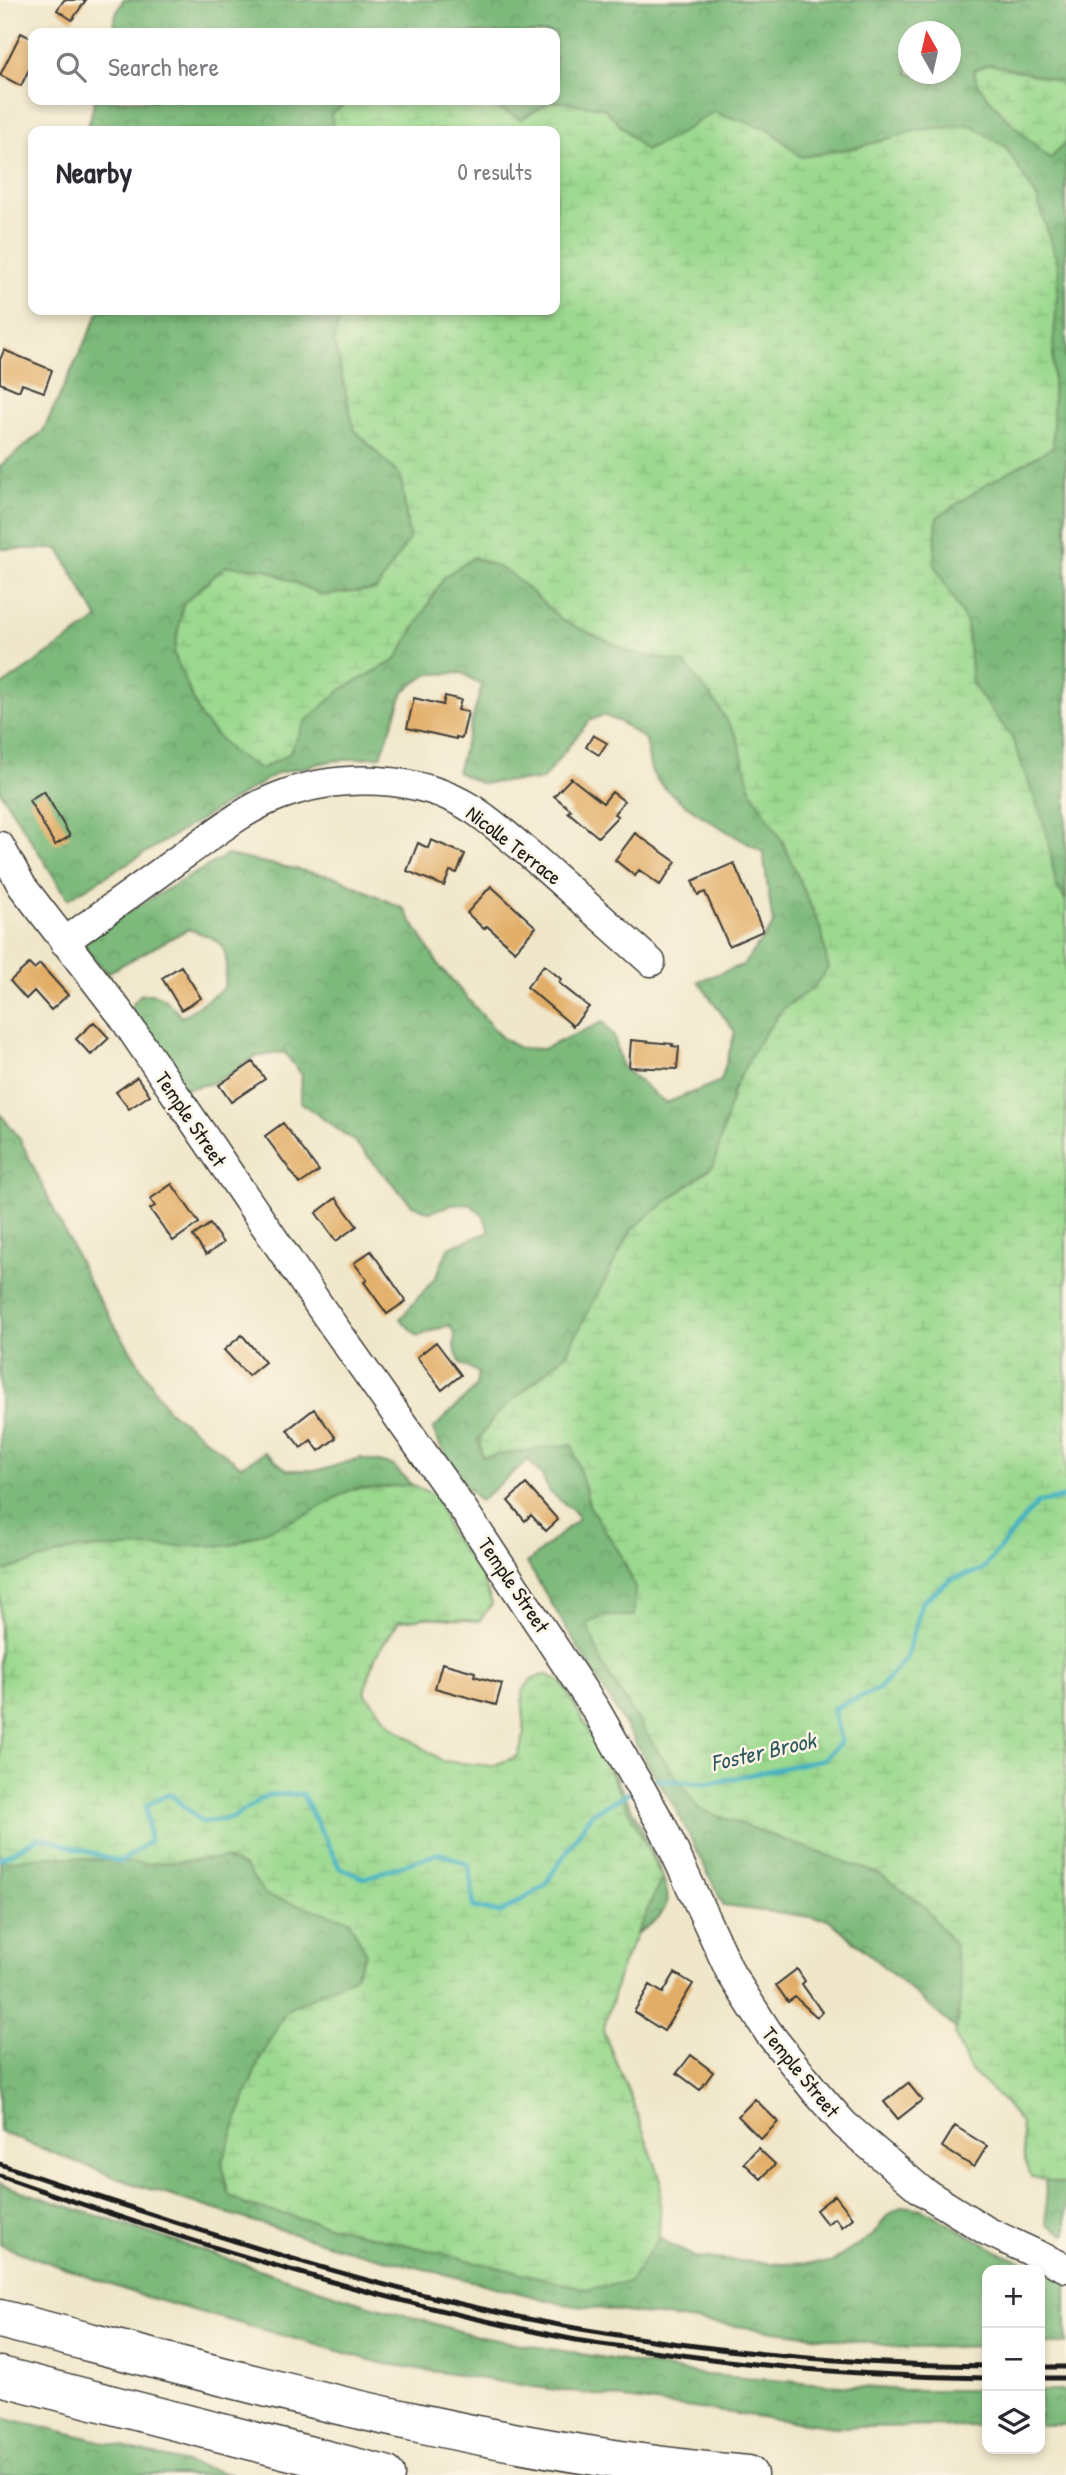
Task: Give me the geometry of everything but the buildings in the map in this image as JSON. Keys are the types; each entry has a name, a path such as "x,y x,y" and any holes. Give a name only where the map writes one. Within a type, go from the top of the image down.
{"highway":[{"path":"0,2309 144,2356"},
{"path":"0,2319 368,2413 558,2449 748,2475"},
{"path":"0,2376 385,2475"},
{"path":"0,2392 227,2435"}],"street":[{"name":"Nicolle Terrace","path":"64,942 254,807 279,795 348,780 421,787 472,808 509,836 651,962"},
{"name":"Temple Street","path":"0,846 22,886 120,1013 323,1311 471,1521 597,1710 669,1839 731,1974 768,2032 808,2084 844,2124 921,2190 987,2231 1066,2269"}],"green space":[{"path":"123,0 1066,0 1066,2235 1047,2224 1043,2128 990,2058 828,1919 724,1906 678,1813 527,1563 578,1519 576,1513 550,1492 541,1474 528,1460 480,1501 458,1476 447,1458 433,1429 476,1387 478,1372 461,1364 454,1348 455,1334 449,1325 418,1336 400,1319 436,1277 449,1247 490,1232 483,1215 470,1204 451,1205 430,1212 412,1205 354,1141 300,1102 302,1075 284,1052 255,1057 217,1082 175,1091 130,1008 140,995 154,994 164,999 182,1017 224,988 226,955 218,942 188,929 107,973 78,940 227,855 339,878 404,909 440,967 501,1037 519,1048 543,1049 603,1022 614,1037 622,1067 666,1103 721,1081 735,1032 698,981 743,965 773,925 763,852 702,816 671,793 652,772 646,740 620,722 603,715 589,721 542,780 480,783 457,772 482,686 463,673 428,674 404,691 381,756 331,761 278,773 68,899 0,791 0,687 98,619 59,549 0,549 0,466 43,431 98,315 560,315 560,126 88,126 94,105 560,105 560,28 112,28"},
{"path":"990,64 1059,81 1066,94 1066,142 1050,159 1005,117 977,84 974,70"},
{"path":"560,102 604,108 645,151 676,136 713,112 769,129 801,157 860,147 917,130 971,125 1005,147 1037,198 1059,268 1053,352 1053,447 987,484 937,517 934,564 967,624 972,684 1012,738 1046,829 1056,885 1066,901 1066,2184 1031,2177 1024,2157 1021,2123 1002,2100 969,2069 955,2035 962,1988 955,1946 924,1906 879,1874 699,1809 659,1753 602,1664 587,1623 607,1616 634,1616 635,1587 621,1555 590,1507 572,1444 482,1457 479,1439 496,1415 566,1354 632,1229 714,1165 734,1088 756,1046 783,1009 814,987 828,968 822,931 782,841 751,790 737,737 716,703 684,663 633,653 563,621 509,572 474,557 444,577 396,660 342,689 305,722 289,754 261,769 233,753 201,718 174,654 183,604 226,566 265,569 322,595 376,590 409,539 401,477 354,429 334,341 340,315 560,315 560,126 333,126 331,114 344,105 491,105 521,119 545,105 560,105"},
{"path":"0,1114 19,1137 91,1287 167,1409 241,1466 265,1452 287,1470 322,1470 360,1458 392,1465 430,1504 482,1577 492,1604 479,1621 429,1617 399,1621 375,1657 360,1704 452,1786 518,1756 525,1733 522,1692 531,1680 546,1674 562,1683 642,1830 666,1887 667,1903 664,1910 618,1949 578,1994 659,2238 696,2258 782,2264 830,2263 873,2235 887,2216 904,2206 922,2209 1005,2255 1032,2265 982,2265 982,2346 909,2348 563,2304 333,2246 133,2184 0,2132"},
{"path":"411,1485 436,1495 448,1530 482,1577 492,1604 479,1621 429,1617 399,1621 375,1657 364,1692 391,1725 442,1761 492,1766 518,1756 525,1733 522,1692 531,1680 546,1674 562,1683 588,1729 662,1878 621,1968 603,2031 661,2180 659,2238 629,2282 587,2289 245,2205 228,2194 222,2162 258,2063 286,2010 354,1977 366,1953 349,1920 266,1895 244,1866 223,1858 145,1864 53,1856 0,1861 0,1572 76,1549 232,1545 308,1514 350,1490"},
{"path":"0,2184 343,2297 480,2337 706,2375 902,2390 982,2390 982,2426 835,2427 527,2386 381,2363 139,2295 0,2245"},
{"path":"1045,2270 1066,2278 1066,2344 1045,2344"},
{"path":"1045,2391 1066,2391 1066,2425 1045,2425"},
{"path":"0,2418 33,2424 233,2475 0,2475"}],"waterway":[{"name":"Foster Brook","path":"655,1780 711,1783 824,1759 841,1742 833,1708 878,1690 906,1659 922,1602 951,1579 982,1570 1037,1503 1066,1497"},
{"name":"Foster Brook","path":"0,1859 40,1837 121,1862 150,1841 146,1805 170,1794 202,1822 232,1818 268,1795 302,1794 340,1868 364,1878 440,1853 469,1865 474,1907 500,1913 544,1886 592,1813 629,1793"}],"railway":[{"path":"0,2164 304,2262 414,2293 525,2318 732,2351 834,2360 982,2366"},
{"path":"0,2176 213,2247 357,2289 503,2325 576,2340 782,2367 864,2374 982,2378"},
{"path":"1045,2367 1066,2367"},
{"path":"1045,2378 1066,2378"}]}
